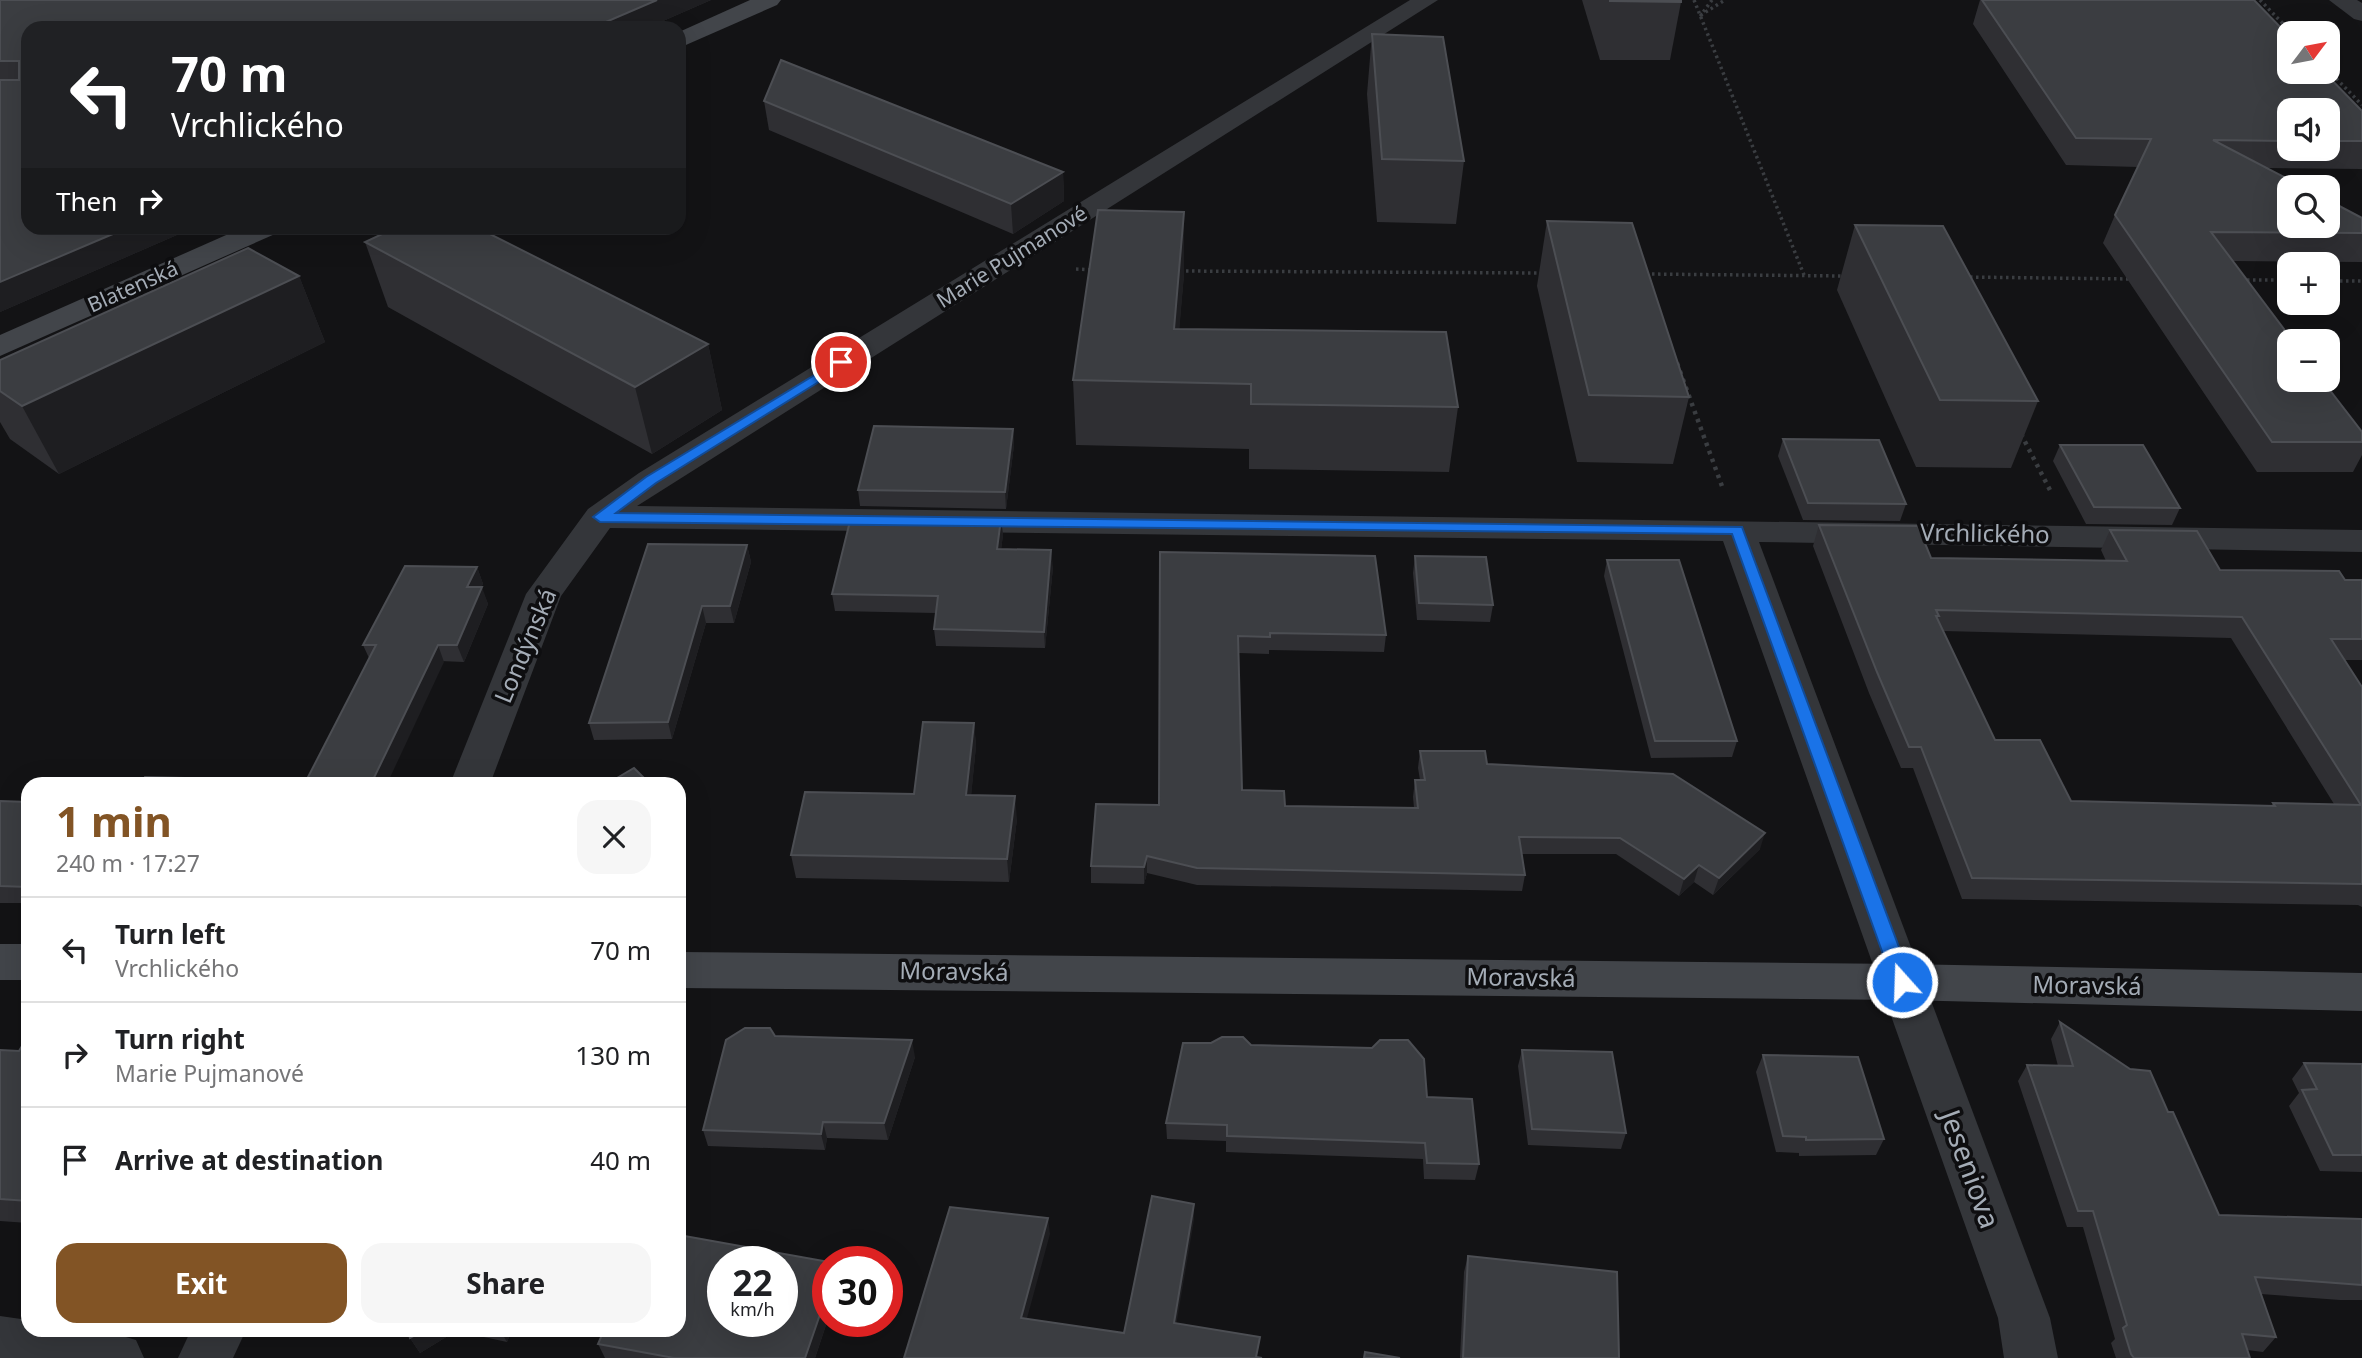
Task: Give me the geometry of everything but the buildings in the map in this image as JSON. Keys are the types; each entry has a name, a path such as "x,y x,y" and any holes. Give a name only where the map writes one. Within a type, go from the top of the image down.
{"street":[{"path":"686,38 769,0"},
{"name":"Marie Pujmanové","path":"600,517 651,480 1426,0"},
{"path":"2341,0 2362,14"},
{"name":"Blatenská","path":"0,346 249,235"},
{"name":"Vrchlického","path":"600,517 1737,530 2362,541"},
{"name":"Londýnská","path":"473,777 544,594 600,517"},
{"name":"Jeseniova","path":"1737,530 2024,1318 2031,1358"},
{"path":"0,962 21,962"},
{"name":"Moravská","path":"686,970 1902,982 2362,992"},
{"path":"205,1358 216,1337"},
{"path":"0,1341 117,1358"}],"path":[{"path":"1694,0 1804,275"},
{"path":"1701,15 1712,0"},
{"path":"1701,15 1725,0"},
{"path":"2260,0 2280,21"},
{"path":"2340,82 2362,105"},
{"path":"1032,245 1078,270 1106,270"},
{"path":"1175,271 1549,274"},
{"path":"1650,287 1646,274 1844,276"},
{"path":"1952,277 2144,279"},
{"path":"2249,290 2241,280 2277,280"},
{"path":"2340,281 2362,281"},
{"path":"1673,351 1737,530"},
{"path":"2016,425 2075,536"}],"route":[{"path":"841,362 651,480 600,517 1737,530 1902,982"}]}
